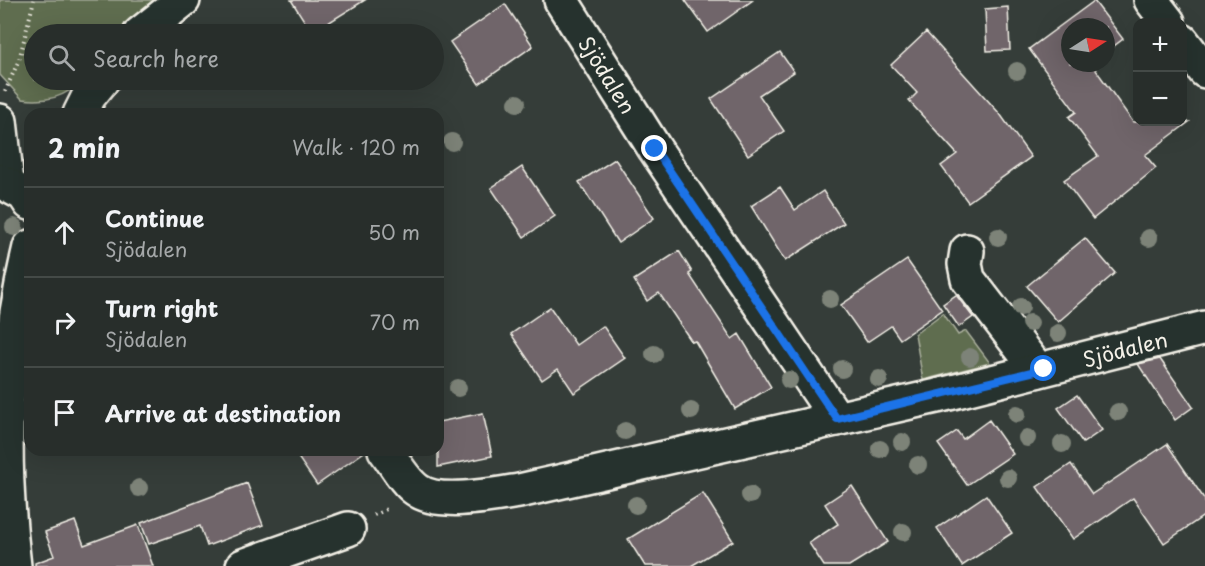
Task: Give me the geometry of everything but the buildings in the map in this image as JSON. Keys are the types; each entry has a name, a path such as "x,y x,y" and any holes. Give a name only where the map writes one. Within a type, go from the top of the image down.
{"street":[{"path":"153,24 183,0"},
{"name":"Sjödalen","path":"561,0 655,149 837,419"},
{"path":"1151,0 1165,18"},
{"path":"1187,48 1205,71"},
{"path":"83,108 94,90"},
{"path":"2,107 12,189"},
{"path":"967,251 965,264 968,279 1038,370"},
{"path":"14,566 6,483 6,397 11,342 24,273"},
{"name":"Sjödalen","path":"418,491 430,495 459,498 477,498 508,492 837,419 1205,328"},
{"path":"389,456 405,478 418,491"},
{"path":"243,566 348,529"}],"path":[{"path":"28,24 34,0"},
{"path":"2,107 24,40"},
{"path":"348,529 418,491"}],"green space":[{"path":"0,0 156,0 132,24 24,24 24,90 70,90 62,95 39,100 22,99 0,75"},
{"path":"943,313 958,335 966,331 990,363 923,380 915,334"}],"route":[{"path":"655,149 837,419 1044,369"}]}
